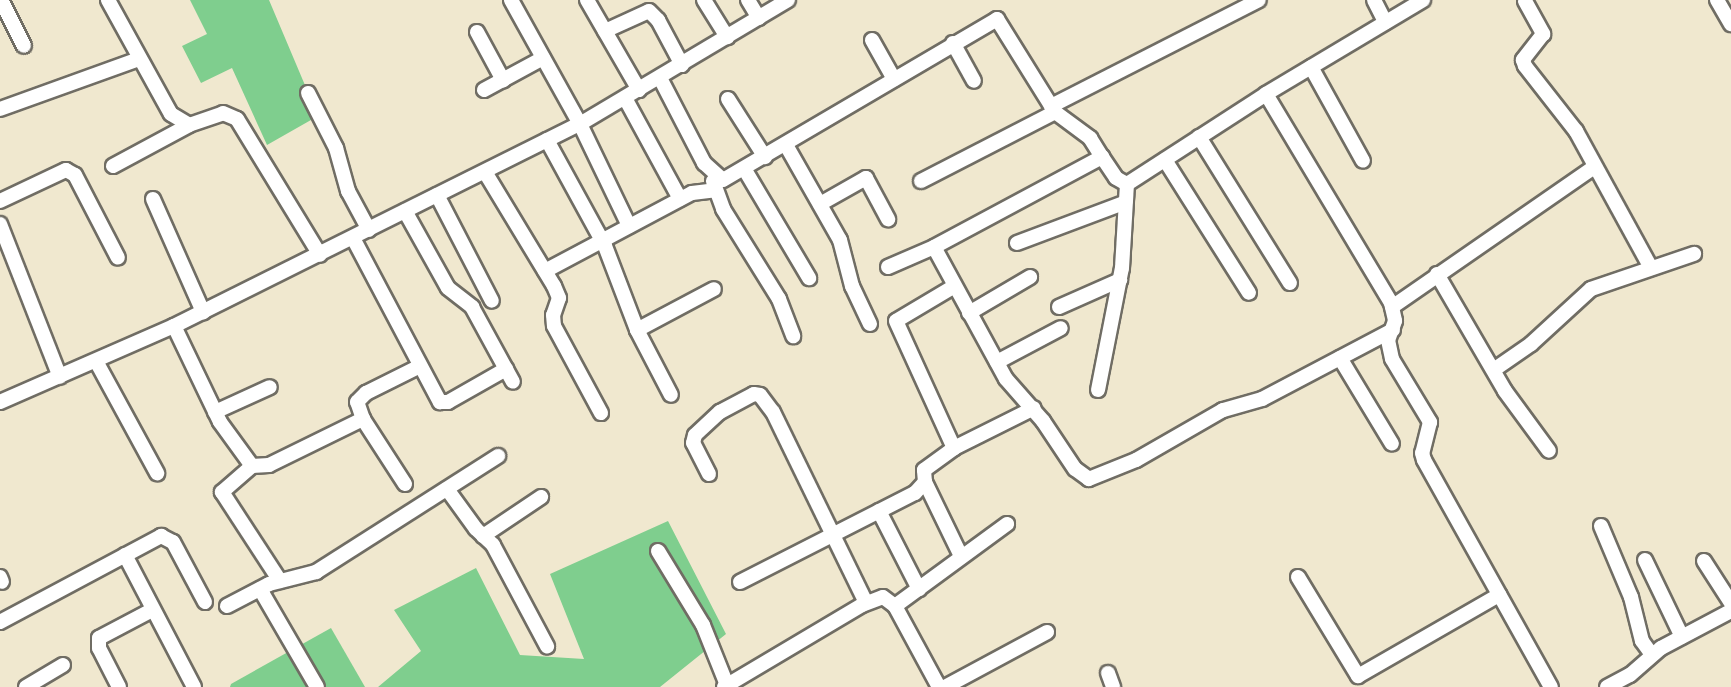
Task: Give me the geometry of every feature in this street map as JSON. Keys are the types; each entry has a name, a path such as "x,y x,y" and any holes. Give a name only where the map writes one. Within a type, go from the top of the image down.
{"street":[{"path":"1,0 24,46"},
{"path":"108,0 171,114 189,125"},
{"path":"511,0 579,124 629,226"},
{"path":"587,0 639,90"},
{"path":"704,0 727,37"},
{"path":"748,0 759,18"},
{"path":"0,402 174,326 485,172 625,98 788,0"},
{"path":"921,181 1259,0"},
{"path":"1374,0 1385,22"},
{"path":"1126,184 1266,94 1422,0"},
{"path":"1525,2 1543,34 1523,60 1525,66 1571,123 1651,268"},
{"path":"1723,2 1731,24"},
{"path":"605,31 649,11 658,20 682,65"},
{"path":"545,271 680,199 745,170 894,79 997,20 1053,109 1090,138 1116,178 1126,184"},
{"path":"477,32 503,80"},
{"path":"872,40 894,79"},
{"path":"953,44 974,81"},
{"path":"484,90 543,58"},
{"path":"0,109 139,59"},
{"path":"1311,67 1363,160"},
{"path":"660,78 714,183 779,299 793,336"},
{"path":"308,93 336,148 348,191 369,230"},
{"path":"1266,94 1392,307 1393,330 1388,340 1392,359 1430,422 1422,453 1424,460 1551,687"},
{"path":"625,98 680,199"},
{"path":"728,99 765,157"},
{"path":"113,166 189,125 223,113 237,119 320,255"},
{"path":"1199,138 1290,283"},
{"path":"547,140 602,240 637,330 671,395"},
{"path":"786,145 845,251 852,286 870,324"},
{"path":"888,267 934,247 1102,157"},
{"path":"1165,160 1249,293"},
{"path":"1392,307 1594,167"},
{"path":"0,201 66,170 75,175 117,258"},
{"path":"745,170 809,278"},
{"path":"485,172 559,298 553,315 554,326 601,413"},
{"path":"820,204 866,178 888,219"},
{"path":"1098,390 1120,280 1126,184"},
{"path":"437,195 492,300"},
{"path":"153,199 203,312"},
{"path":"1017,243 1126,202"},
{"path":"405,211 448,288 472,307 513,382"},
{"path":"0,224 60,377"},
{"path":"353,238 436,398 444,403 506,369"},
{"path":"934,247 953,287 1006,380 1034,408 1075,469 1089,479 1136,460 1223,410 1251,405 1393,330"},
{"path":"1495,369 1531,344 1591,289 1694,254"},
{"path":"1437,274 1495,369 1505,391 1549,451"},
{"path":"969,314 1030,277"},
{"path":"1059,307 1120,280"},
{"path":"953,287 896,321 954,448"},
{"path":"637,330 714,289"},
{"path":"174,326 215,412 252,466"},
{"path":"997,362 1061,328"},
{"path":"1340,358 1392,444"},
{"path":"96,362 157,472"},
{"path":"405,483 363,419 357,402 360,397 420,366"},
{"path":"215,412 270,387"},
{"path":"709,474 693,443 695,435 720,412 754,394 760,394 773,412 866,603"},
{"path":"961,556 925,482 924,470 954,448 1034,408"},
{"path":"280,581 222,492 252,466 269,465 363,419"},
{"path":"227,606 280,581 316,572 498,456"},
{"path":"740,582 915,493 925,482"},
{"path":"447,489 497,551 547,646"},
{"path":"483,536 542,497"},
{"path":"879,511 919,589"},
{"path":"895,606 1007,524"},
{"path":"1601,526 1631,597 1641,641 1652,655"},
{"path":"0,621 166,536 174,542 205,603"},
{"path":"658,551 703,625 726,686 866,603 883,597 895,606 939,687"},
{"path":"125,555 194,687"},
{"path":"1645,560 1682,638"},
{"path":"1704,561 1731,603"},
{"path":"1298,578 1358,676 1499,595"},
{"path":"260,589 316,687"},
{"path":"119,687 99,648 99,638 152,610"},
{"path":"1607,687 1630,675 1652,655 1731,611"},
{"path":"945,687 1047,632"},
{"path":"26,687 63,665"},
{"path":"1108,673 1113,687"}],"green space":[{"path":"190,0 269,0 318,116 267,145 232,68 201,83 182,46 207,34"},
{"path":"668,521 726,634 660,687 378,687 421,651 394,610 476,568 520,655 584,659 550,574"},
{"path":"331,628 365,687 230,687 231,684"}]}
